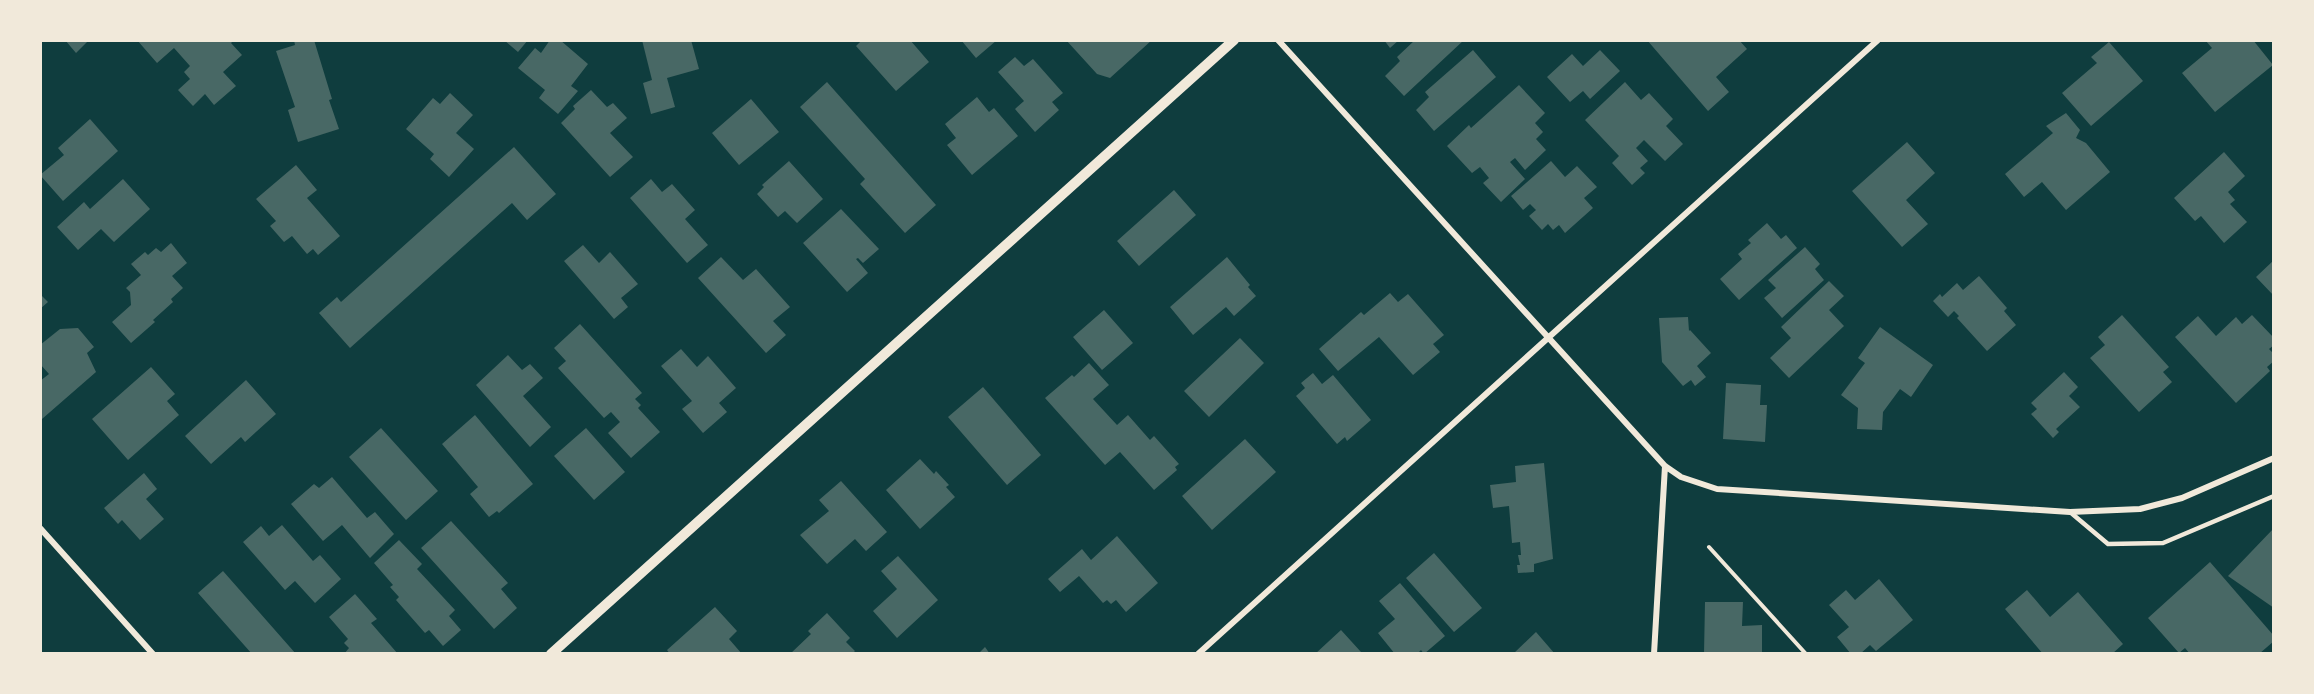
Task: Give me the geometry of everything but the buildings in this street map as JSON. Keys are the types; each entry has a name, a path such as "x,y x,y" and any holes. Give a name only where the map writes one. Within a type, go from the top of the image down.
{"street":[{"path":"551,654 1234,40"},
{"path":"1278,40 1665,466 1681,477 1717,489 2070,512 2140,509 2182,498 2274,458"},
{"path":"1198,654 1878,40"},
{"path":"1654,654 1665,466"},
{"path":"40,528 153,654"}],"lane":[{"path":"2070,512 2108,544 2163,543 2274,496"}],"path":[{"path":"1709,547 1806,654"}]}
